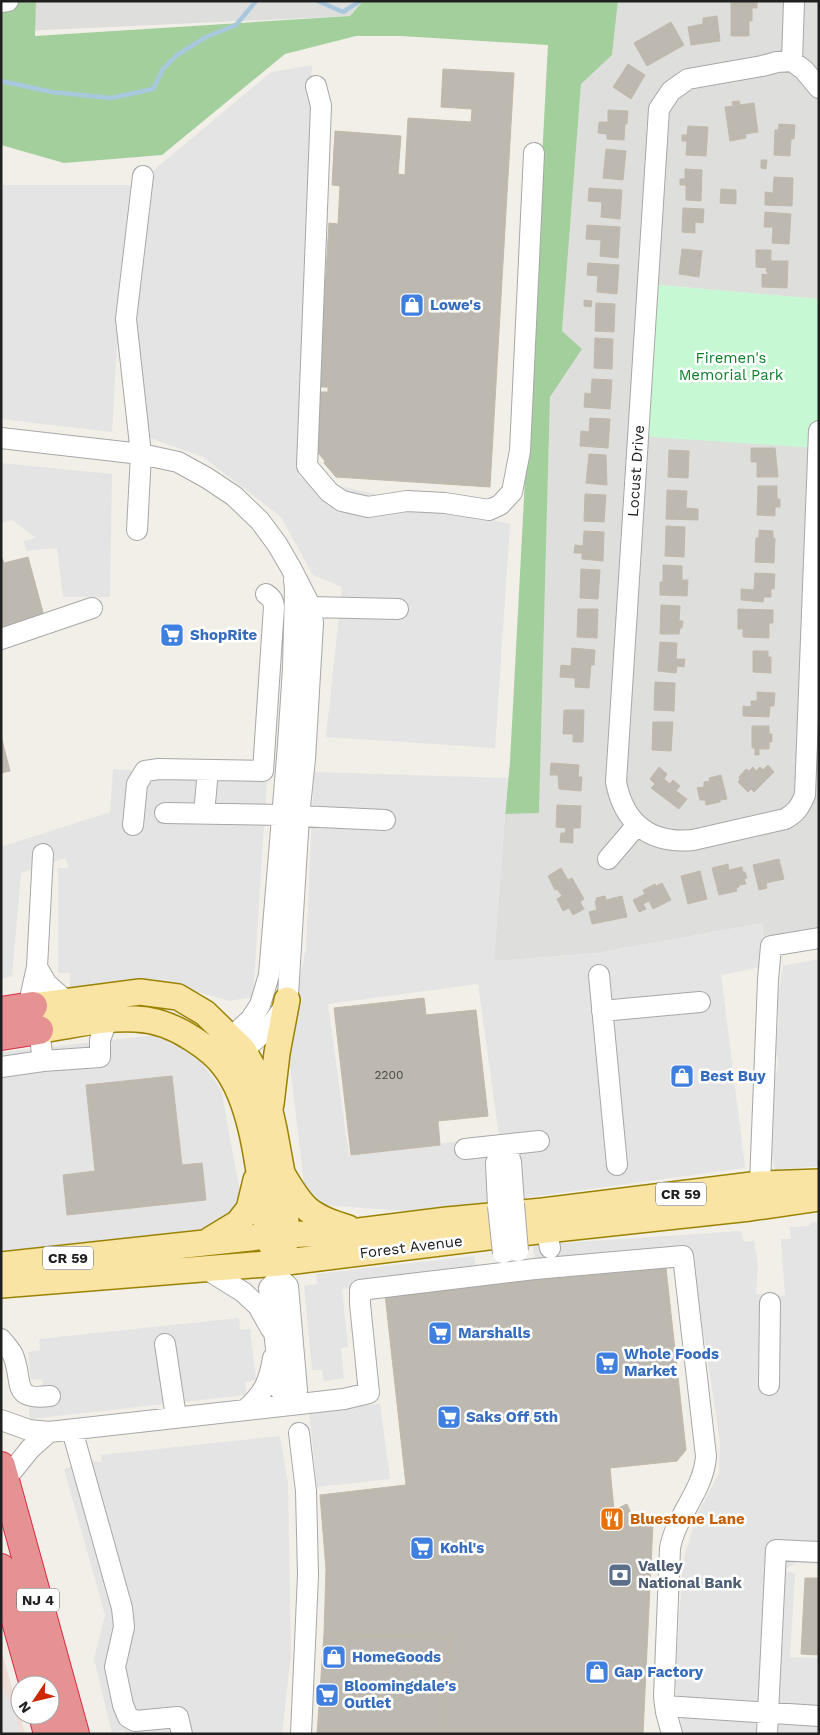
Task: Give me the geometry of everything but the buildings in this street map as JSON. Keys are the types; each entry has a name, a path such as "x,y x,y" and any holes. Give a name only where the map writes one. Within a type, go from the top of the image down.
{"highway":[{"path":"1,1011 36,1018"},
{"path":"1,1036 36,1018"},
{"name":"NJ 4","path":"3,1473 75,1734"},
{"name":"NJ 4","path":"1,1568 31,1675"}],"main road":[{"path":"36,1018 66,1001 140,992 178,997 205,1013 227,1052 240,1094 270,1172 306,1209 323,1220 358,1231"},
{"path":"279,1271 270,1172 270,1109 277,1053 287,1000"},
{"path":"36,1018 107,1020 135,1018 157,1021 178,1029 204,1046 227,1052 265,1089 270,1109"},
{"path":"205,1243 238,1223 250,1209 270,1172"},
{"name":"Forest Avenue","path":"1,1266 277,1236 358,1231 546,1230 760,1184 819,1182"},
{"name":"Forest Avenue","path":"1,1285 206,1269 279,1271 546,1230 750,1208 819,1198"}],"street":[{"path":"1,2 8,1"},
{"path":"794,1 792,61 804,70 819,88"},
{"name":"Locust Drive","path":"637,825 625,810 616,782 659,109 671,90 688,78 792,61"},
{"path":"316,86 321,106 307,466 329,492 342,501 368,508 407,500 445,503 489,510 500,505 512,492 520,451 534,153"},
{"path":"137,530 141,454 126,319 143,176"},
{"path":"608,859 637,825 663,839 678,841 694,840 785,819 794,814 801,806 805,795 813,718 819,431"},
{"path":"1,438 141,454 178,462 234,496 260,521 277,544 311,607 313,624 305,759 290,816 269,974 260,1005 227,1052"},
{"path":"227,1052 259,1036 276,1018 287,1000 296,882 290,816 295,589 291,568"},
{"path":"133,825 137,784 145,771 159,769 263,771 274,608 273,601 266,594"},
{"path":"311,607 398,609"},
{"path":"1,638 92,608"},
{"path":"204,814 208,770"},
{"path":"165,813 386,820"},
{"path":"43,854 37,966 31,994 43,1061"},
{"path":"760,1184 771,946 819,938"},
{"path":"37,966 47,984 66,1001"},
{"path":"599,976 617,1165"},
{"path":"602,1011 700,1002"},
{"path":"1,1067 43,1061 100,1057 100,1040 107,1020"},
{"path":"465,1149 539,1142"},
{"path":"505,1145 511,1162 506,1205 511,1262"},
{"path":"1,1420 29,1430 49,1432 245,1410 291,1401 344,1399 369,1392 360,1290 511,1262 683,1256 706,1456 704,1474 677,1526 670,1548 665,1706 672,1734"},
{"path":"206,1269 243,1292 258,1306 275,1342 271,1372 262,1392 245,1410"},
{"path":"279,1271 288,1286 297,1390 291,1401 281,1391 269,1288 279,1271"},
{"path":"768,1385 770,1303"},
{"path":"1,1339 14,1357 23,1392 35,1398 50,1396"},
{"path":"165,1344 176,1417"},
{"path":"72,1430 122,1608 124,1627 115,1667 123,1705 128,1716 135,1721 178,1717 182,1734"},
{"path":"3,1473 49,1432"},
{"path":"299,1433 306,1491 308,1575 300,1734"},
{"path":"767,1734 776,1550 819,1552"},
{"path":"665,1706 819,1716"}],"shaded area":[{"path":"27,1 363,1 350,16 25,31"},
{"path":"618,1 819,1 819,299 648,284 819,431 819,938 763,947 763,923 597,953 494,961 505,814 539,813 550,397 582,349 562,331 581,83 612,55"},
{"path":"312,65 299,477 510,524 495,748 326,737 342,587 313,575 281,517 203,457 136,433 117,345 112,432 1,419 1,185 136,185 271,72"},
{"path":"1,463 112,474 110,597 63,597 57,548 26,551 24,541 36,538 12,520 1,523"},
{"path":"113,769 267,779 253,997 229,1001 178,986 70,989 70,973 58,973 58,868 69,868 65,858 21,873 12,976 1,979 1,847 110,812"},
{"path":"314,772 508,778 494,961 597,953 763,923 761,967 721,975 745,1168 478,1204 405,1211 324,1205 305,1192 287,1039 306,949","holes":["478,984 499,1136 349,1156 328,1004"]},
{"path":"819,959 819,1166 775,1170 771,1150 775,1081 778,1063 775,1041 779,1023 777,1003 783,966"},
{"path":"157,1035 192,1050 221,1089 242,1203 218,1227 1,1256 1,1052"},
{"path":"812,1222 819,1223 819,1564 796,1563 787,1568 787,1572 795,1573 790,1657 819,1658 819,1734 683,1734 675,1681 683,1561 696,1517 719,1473 720,1442 692,1256 535,1269 533,1245 741,1231 744,1242 754,1241 758,1265 756,1294 785,1296 781,1239 791,1239 790,1227 808,1226"},
{"path":"474,1256 477,1275 342,1289 348,1347 341,1348 344,1378 324,1381 322,1370 312,1370 304,1286 317,1284 316,1274"},
{"path":"239,1318 240,1330 250,1329 256,1380 245,1382 247,1395 30,1419 29,1407 43,1383 41,1379 31,1380 28,1352 40,1350 39,1339"},
{"path":"380,1404 390,1479 317,1487 309,1410"},
{"path":"280,1436 288,1483 291,1654 282,1734 125,1734 124,1730 112,1733 94,1659 105,1615 64,1469 90,1461 102,1462 101,1455"},
{"path":"1,1649 10,1681 10,1725 22,1725 25,1734 1,1734"},
{"path":"1,1685 10,1702 10,1725 19,1725 21,1734 1,1734"}],"green space":[{"path":"1,1 36,1 35,36 350,16 363,1 618,1 612,55 581,84 562,331 582,349 550,397 539,813 505,814 510,762 548,45 401,36 356,36 285,54 162,155 64,163 1,145"},
{"name":"Firemen's Memorial Park","path":"648,284 819,299 818,448 638,436"}],"waterway":[{"path":"1,81 52,92 111,98 153,89 163,69 177,55 206,37 236,25 256,1"},
{"path":"318,1 343,12 360,1"}],"place":[{"name":"Lowe's","path":"412,305"},
{"name":"ShopRite","path":"172,635"},
{"name":"Best Buy","path":"682,1076"},
{"name":"Marshalls","path":"440,1333"},
{"name":"Whole Foods Market","path":"607,1363"},
{"name":"Saks Off 5th","path":"449,1417"},
{"name":"Bluestone Lane","path":"612,1519"},
{"name":"Kohl's","path":"422,1548"},
{"name":"Valley National Bank","path":"620,1575"},
{"name":"HomeGoods","path":"334,1657"},
{"name":"Gap Factory","path":"597,1672"},
{"name":"Bloomingdale's Outlet","path":"327,1695"}]}
